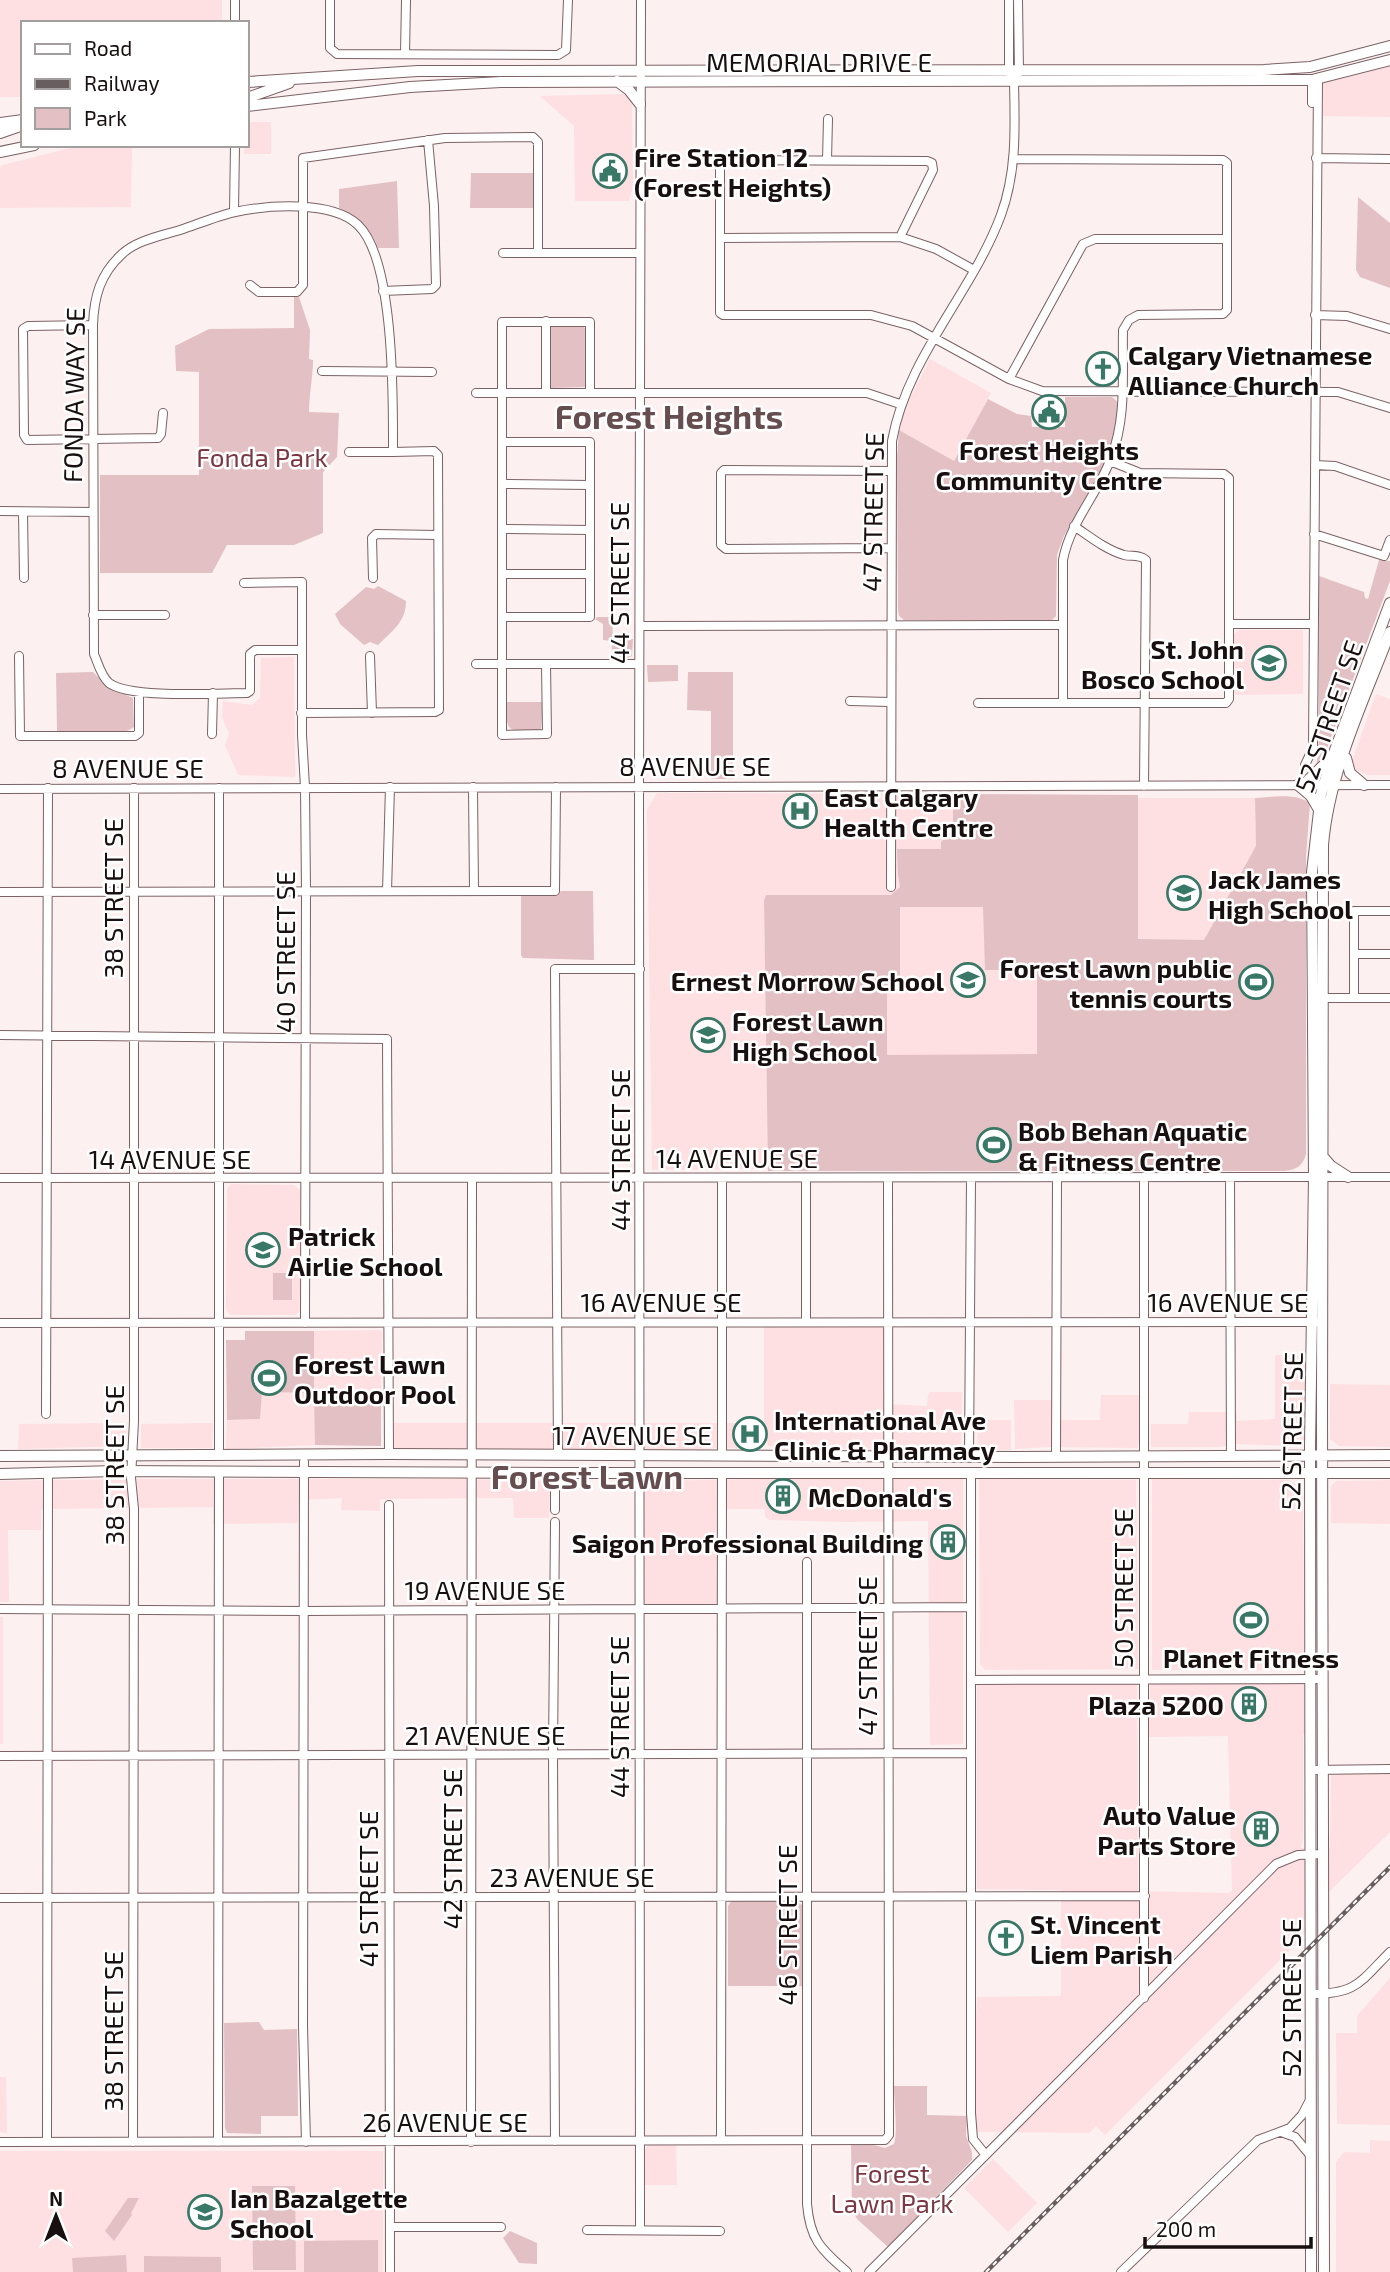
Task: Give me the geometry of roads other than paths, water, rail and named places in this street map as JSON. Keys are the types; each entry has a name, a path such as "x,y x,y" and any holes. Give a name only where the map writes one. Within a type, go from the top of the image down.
{"main road":[{"name":"MEMORIAL DRIVE E","path":"248,107 410,88 501,82 617,81 641,76 1264,70 1310,67 1390,46"},
{"name":"MEMORIAL DRIVE E","path":"248,82 418,71 1014,82 1315,80 1390,60"},
{"path":"248,99 310,77"},
{"path":"617,81 629,90 640,104"},
{"path":"0,120 21,122"},
{"path":"0,133 21,122"},
{"path":"2,152 25,147"},
{"name":"52 STREET SE","path":"1311,2272 1311,1770 1317,1679 1322,1473 1318,1322 1317,998 1324,845 1332,758 1390,603"},
{"name":"52 STREET SE","path":"1318,1177 1323,1157 1312,872 1318,807 1346,750 1390,632"},
{"path":"1346,750 1350,773 1364,785"},
{"path":"1318,807 1300,785 1316,775 1332,758"},
{"path":"1323,1157 1348,1177"},
{"name":"52 STREET SE","path":"1318,1322 1310,1472 1317,1679 1324,1769 1324,2272"},
{"name":"17 AVENUE SE","path":"0,1455 1390,1455"},
{"name":"17 AVENUE SE","path":"0,1474 304,1467 555,1474 1390,1472"}],"street":[{"path":"235,0 235,21"},
{"path":"330,0 330,48 337,54 558,54 566,50 568,0"},
{"path":"405,54 406,0"},
{"name":"44 STREET SE","path":"640,2230 641,0"},
{"path":"1009,0 1014,71"},
{"path":"1014,82 1018,0"},
{"path":"1305,765 1313,748 1315,80"},
{"name":"47 STREET SE","path":"891,887 892,441 900,404 1000,217 1015,159 1014,82"},
{"path":"827,160 828,119"},
{"path":"250,285 259,292 297,292 303,285 303,158 445,138 533,137 538,142 538,253"},
{"path":"383,291 432,289 436,285 434,206 428,141"},
{"path":"234,212 235,147"},
{"path":"1316,158 1390,159"},
{"path":"1015,159 1223,160 1227,163 1227,310 1223,314 1138,315 1129,320 1123,330 1122,418 1110,461 1074,526 1063,560 1063,702"},
{"path":"900,237 933,170 932,163 723,160 720,162 720,313 871,315 912,326 1009,379 1042,391 1338,392 1390,408"},
{"name":"FONDA WAY SE","path":"302,650 255,650 250,654 250,691 247,693 139,692 119,689 105,679 94,654 93,325 95,298 108,269 124,252 148,240 234,212 257,208 303,207 333,211 358,225 375,253 383,291 393,372 393,452"},
{"path":"720,238 900,237 936,249 974,270"},
{"path":"1009,379 1083,244 1094,239 1226,239"},
{"path":"503,253 640,253"},
{"path":"1315,316 1347,316 1390,329"},
{"path":"546,321 546,393"},
{"path":"546,664 547,734 502,735 502,322 590,322 590,393"},
{"path":"93,325 28,326 23,329 24,436 27,440 158,438 161,434 163,412"},
{"path":"322,371 432,372"},
{"path":"476,393 867,393 900,404"},
{"path":"502,442 590,442 590,617 502,617"},
{"path":"302,713 439,710 438,455 434,452 349,452"},
{"path":"978,703 1226,703 1229,699 1228,478 1224,474 1140,473 1110,461"},
{"path":"1315,465 1335,466 1390,485"},
{"path":"891,471 724,470 721,473 722,545 726,549 891,548"},
{"path":"502,484 590,485"},
{"path":"0,511 93,512"},
{"path":"23,512 24,578"},
{"path":"1074,526 1110,549 1125,555 1142,556 1146,560 1144,786"},
{"path":"502,529 590,530"},
{"path":"373,578 372,538 376,534 438,535"},
{"path":"1314,534 1384,556 1390,540"},
{"path":"502,574 590,574"},
{"name":"40 STREET SE","path":"244,583 302,582 306,891 305,1322"},
{"path":"93,615 165,615"},
{"path":"1229,624 1314,624"},
{"path":"640,626 1062,625"},
{"path":"19,656 20,736 135,736 139,733 139,692"},
{"path":"370,656 372,713"},
{"path":"476,664 639,664"},
{"path":"212,734 213,693"},
{"path":"850,701 890,702"},
{"name":"8 AVENUE SE","path":"0,789 1390,785"},
{"path":"387,891 390,787"},
{"path":"473,787 474,891"},
{"path":"0,892 555,891 556,787"},
{"path":"46,1414 48,788"},
{"name":"38 STREET SE","path":"133,2142 134,788"},
{"path":"219,788 219,1454"},
{"path":"1354,998 1354,911 1390,912"},
{"path":"1354,954 1390,954"},
{"path":"558,1455 555,1322 555,969 640,969"},
{"path":"1317,998 1390,998"},
{"path":"0,1035 387,1039 389,1454"},
{"path":"1056,1457 1057,1177"},
{"name":"50 STREET SE","path":"1144,1177 1144,1998"},
{"path":"1230,1177 1231,1455"},
{"name":"14 AVENUE SE","path":"0,1178 1390,1177"},
{"path":"722,1178 722,1456"},
{"path":"806,1178 806,1322"},
{"name":"47 STREET SE","path":"888,1178 888,2135"},
{"path":"969,1457 971,1178"},
{"name":"42 STREET SE","path":"471,2142 472,1179"},
{"name":"16 AVENUE SE","path":"0,1323 1318,1322"},
{"path":"304,1467 306,2142"},
{"path":"218,2142 219,1471"},
{"path":"971,1473 971,2128 973,2139 985,2154"},
{"path":"47,2142 48,1474"},
{"path":"555,1474 555,1510"},
{"path":"721,2140 722,1474"},
{"name":"41 STREET SE","path":"389,1506 390,2272"},
{"path":"555,1522 555,2141"},
{"name":"46 STREET SE","path":"807,1562 806,2140 809,2227 816,2241 848,2272"},
{"name":"19 AVENUE SE","path":"0,1609 306,1611 971,1607"},
{"path":"971,1680 1317,1679"},
{"name":"21 AVENUE SE","path":"0,1756 971,1754"},
{"path":"1311,1770 1390,1769"},
{"path":"869,2272 1276,1864 1298,1855 1324,1854"},
{"name":"23 AVENUE SE","path":"0,1898 1144,1896"},
{"path":"1311,1994 1336,1994 1354,1987 1390,1952"},
{"path":"1121,2272 1258,2140 1290,2128 1302,2115 1311,2098"},
{"path":"1281,2132 1295,2137 1311,2156"},
{"name":"26 AVENUE SE","path":"0,2141 885,2140 888,2135"},
{"path":"390,2227 501,2227"},
{"path":"587,2230 720,2231"}],"railway":[{"path":"986,2272 1390,1867"}],"place":[{"name":"Fire Station 12 (Forest Heights)","path":"610,171"},
{"name":"Calgary Vietnamese Alliance Church","path":"1103,369"},
{"name":"Forest Heights Community Centre","path":"1049,412"},
{"name":"St. John Bosco School","path":"1269,663"},
{"name":"East Calgary Health Centre","path":"800,811"},
{"name":"Jack James High School","path":"1184,893"},
{"name":"Ernest Morrow School","path":"968,980"},
{"name":"Forest Lawn public tennis courts","path":"1256,982"},
{"name":"Forest Lawn High School","path":"708,1035"},
{"name":"Bob Behan Aquatic & Fitness Centre","path":"994,1145"},
{"name":"Patrick Airlie School","path":"263,1250"},
{"name":"Forest Lawn Outdoor Pool","path":"269,1378"},
{"name":"International Ave Clinic & Pharmacy","path":"750,1434"},
{"name":"McDonald's","path":"783,1496"},
{"name":"Saigon Professional Building","path":"948,1542"},
{"name":"Planet Fitness","path":"1251,1620"},
{"name":"Plaza 5200","path":"1249,1704"},
{"name":"Auto Value Parts Store","path":"1261,1829"},
{"name":"St. Vincent Liem Parish","path":"1006,1938"},
{"name":"Ian Bazalgette School","path":"205,2212"}],"district":[{"name":"Forest Heights","path":"669,416"},
{"name":"Forest Lawn","path":"587,1476"}],"park label":[{"name":"Fonda Park","path":"262,456"},
{"name":"Forest Lawn Park","path":"892,2187"}]}
